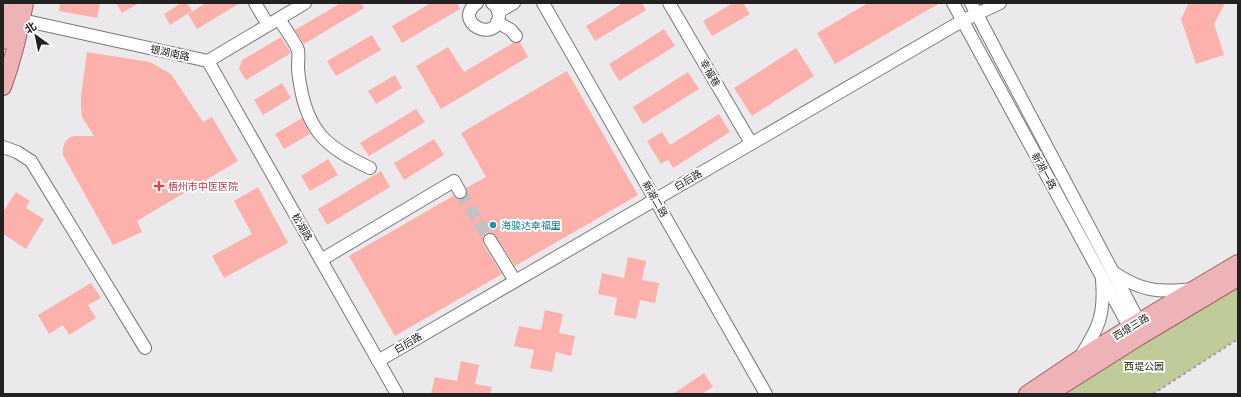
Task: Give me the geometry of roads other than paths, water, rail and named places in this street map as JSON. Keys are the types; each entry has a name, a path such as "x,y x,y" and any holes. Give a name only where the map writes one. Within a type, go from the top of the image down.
{"main road":[{"path":"5,35 11,3"},
{"path":"3,87 8,75 25,3"},
{"path":"3,5 5,35"},
{"name":"西堤三路","path":"1049,394 1197,288 1238,264"},
{"name":"西堤三路","path":"1027,394 1078,359 1238,278"}],"street":[{"path":"255,3 268,25"},
{"path":"208,61 305,3"},
{"path":"476,3 469,16 473,25 477,28 486,30 491,28 496,12 514,3"},
{"name":"新湖二路","path":"544,3 766,394"},
{"name":"幸福巷","path":"669,3 751,143"},
{"name":"新湖一路","path":"953,3 1107,274"},
{"name":"新湖一路","path":"971,3 1107,274 1137,330"},
{"name":"白后路","path":"378,361 962,21 1000,3"},
{"path":"496,12 516,36"},
{"path":"279,19 298,51 298,69 302,94 313,125 328,143 355,161 370,168"},
{"name":"银湖南路","path":"22,20 208,61"},
{"name":"松湖路","path":"208,61 397,394"},
{"path":"3,148 17,152 31,161 145,348"},
{"path":"321,260 454,181 460,192"},
{"path":"490,240 515,281"},
{"path":"1078,359 1095,333 1102,314 1107,274 1148,289 1159,291 1197,288"}],"tunnel":[{"path":"460,192 490,240"}],"place":[{"name":"梧州市中医医院","path":"159,186"},
{"name":"海骏达幸福里","path":"493,225"}],"park label":[{"name":"西堤公园","path":"1144,366"}]}
